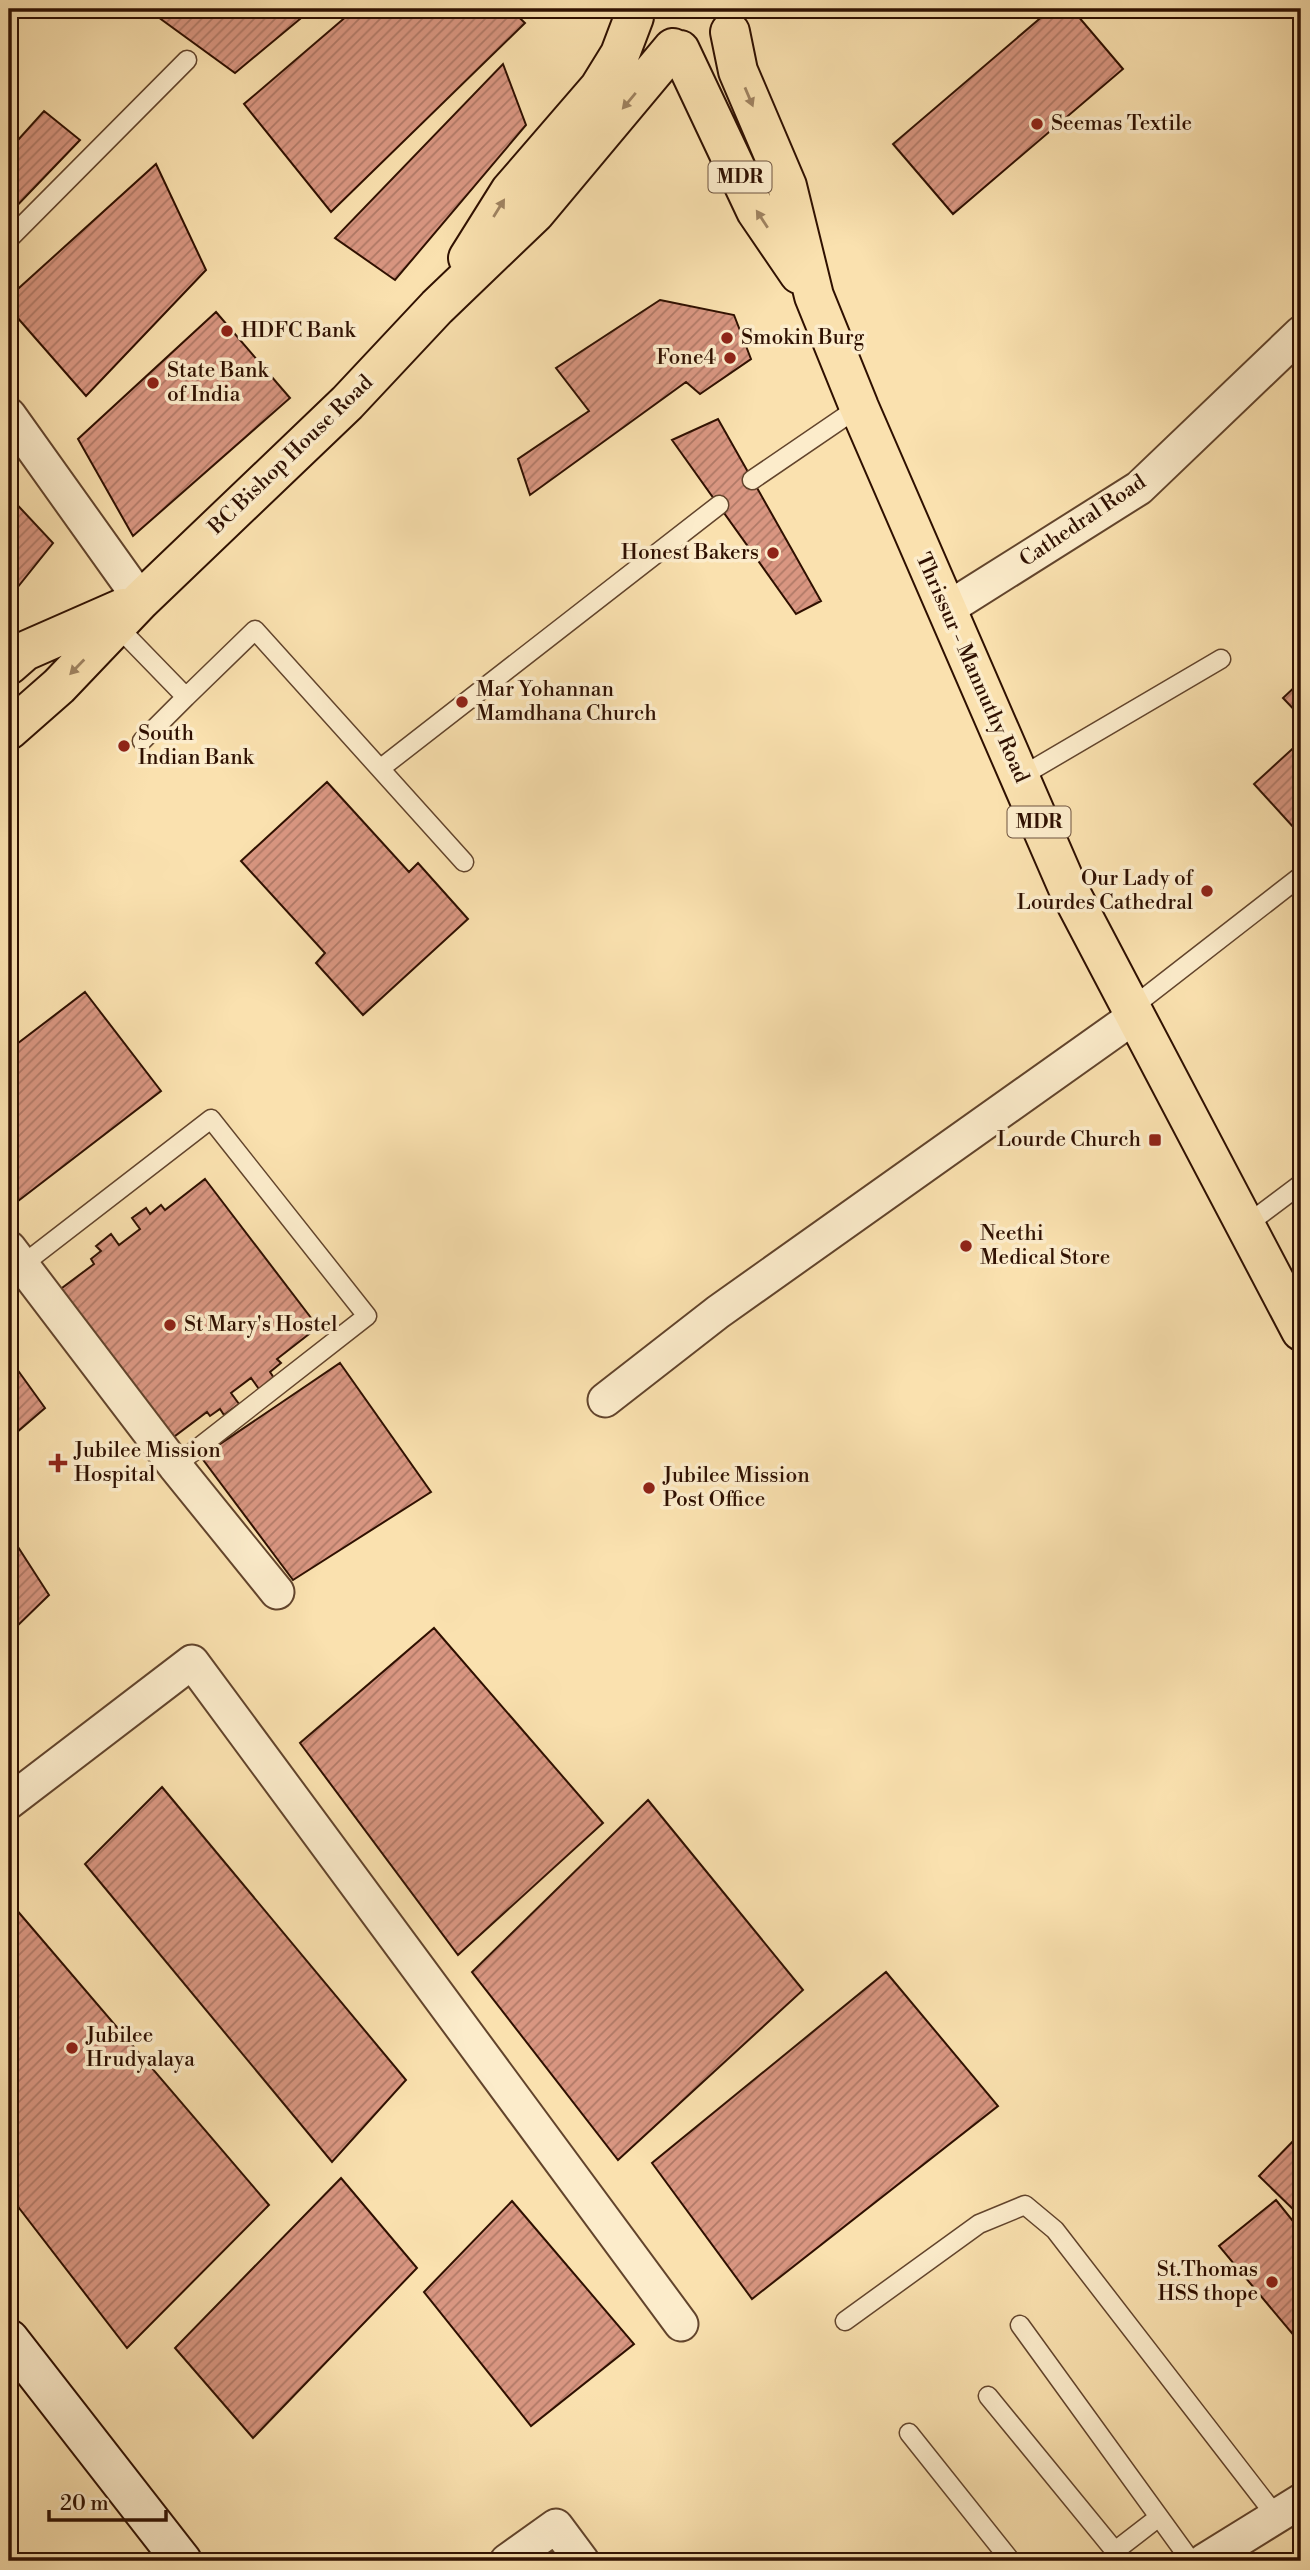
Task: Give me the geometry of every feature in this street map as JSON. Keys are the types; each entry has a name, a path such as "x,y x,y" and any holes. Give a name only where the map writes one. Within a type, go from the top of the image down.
{"main road":[{"path":"632,13 657,42 676,49 699,50 716,43 740,16"},
{"path":"436,307 510,191 599,89 620,54 632,13"},
{"name":"MDR","path":"740,16 738,71 787,186 814,296"},
{"path":"436,307 536,212 676,49"},
{"name":"MDR","path":"676,49 756,211 814,296"},
{"name":"Thrissur - Mannuthy Road","path":"814,296 859,407 1067,886 1301,1331"},
{"name":"BC Bishop House Road","path":"9,730 59,686 129,613 347,402 436,307"},
{"path":"9,665 25,651 129,613"},
{"path":"9,2339 182,2561"}],"street":[{"name":"Cathedral Road","path":"947,610 1139,488 1301,333"},
{"path":"9,415 129,613"},
{"path":"605,1400 718,1312 1132,1013"},
{"path":"16,1257 175,1466 277,1592"},
{"path":"9,1802 192,1661 681,2324"},
{"path":"1203,2561 1289,2509"},
{"path":"507,2561 556,2526 582,2561"}],"lane":[{"path":"9,239 187,60"},
{"path":"752,480 859,407"},
{"path":"381,768 719,505"},
{"path":"129,613 186,697"},
{"path":"142,741 256,630 464,862"},
{"path":"1020,778 1221,659"},
{"path":"1132,1013 1301,876"},
{"path":"16,1257 211,1119 368,1316 175,1466"},
{"path":"1245,1226 1301,1184"},
{"path":"845,2321 979,2224 1025,2205 1055,2230 1289,2509"},
{"path":"1020,2325 1191,2561"},
{"path":"988,2396 1115,2551 1159,2517"},
{"path":"909,2433 1011,2561"}],"building":[{"path":"147,9 312,9 235,73"},
{"path":"355,9 510,9 525,23 331,212 244,104"},
{"path":"1051,9 1072,9 1123,69 953,214 893,144"},
{"path":"503,64 526,125 395,280 335,238"},
{"path":"44,111 80,140 9,214 9,150"},
{"path":"156,164 206,270 86,396 9,308 9,297"},
{"path":"660,300 734,315 751,359 700,394 686,382 530,495 518,459 589,411 556,368"},
{"path":"216,312 290,398 133,536 78,439"},
{"name":"Honest Bakers","path":"718,419 821,601 796,614 672,440"},
{"path":"9,496 53,543 9,598"},
{"path":"1301,681 1301,717 1283,698"},
{"path":"1301,741 1301,823 1295,829 1254,784"},
{"path":"327,782 409,872 418,863 468,919 363,1015 316,963 325,953 241,861"},
{"path":"85,992 161,1091 9,1208 9,1050"},
{"name":"Jubilee Mission Hospital","path":"205,1179 318,1327 277,1359 281,1363 270,1372 274,1378 259,1389 251,1378 231,1393 239,1404 224,1415 220,1409 210,1416 207,1412 167,1442 54,1294 94,1264 91,1259 101,1251 96,1246 111,1234 119,1245 140,1229 132,1218 146,1208 150,1214 161,1205 165,1210"},
{"path":"9,1358 45,1408 9,1439"},
{"path":"340,1363 431,1492 293,1580 201,1457"},
{"path":"9,1533 49,1595 9,1634"},
{"path":"434,1628 603,1823 458,1955 300,1743"},
{"path":"162,1787 406,2080 332,2162 85,1864"},
{"path":"648,1800 803,1990 618,2160 472,1972"},
{"name":"Jubilee Hrudyalaya","path":"9,1901 269,2205 127,2348 9,2195"},
{"path":"886,1972 998,2106 752,2299 652,2163"},
{"path":"1301,2133 1301,2217 1259,2176"},
{"path":"341,2178 417,2268 253,2438 175,2348"},
{"path":"1276,2200 1301,2231 1301,2344 1219,2246"},
{"path":"512,2201 634,2344 531,2426 424,2292"}],"place":[{"name":"Seemas Textile","path":"1037,124"},
{"name":"HDFC Bank","path":"227,331"},
{"name":"Smokin Burg","path":"727,338"},
{"name":"Fone4","path":"730,358"},
{"name":"State Bank of India","path":"153,383"},
{"name":"Honest Bakers","path":"773,553"},
{"name":"Mar Yohannan Mamdhana Church","path":"462,702"},
{"name":"South Indian Bank","path":"124,746"},
{"name":"Our Lady of Lourdes Cathedral","path":"1207,891"},
{"name":"Lourde Church","path":"1155,1140"},
{"name":"Neethi Medical Store","path":"966,1246"},
{"name":"St Mary's Hostel","path":"170,1325"},
{"name":"Jubilee Mission Hospital","path":"58,1463"},
{"name":"Jubilee Mission Post Office","path":"649,1488"},
{"name":"Jubilee Hrudyalaya","path":"72,2048"},
{"name":"St.Thomas HSS thope","path":"1272,2282"}]}
